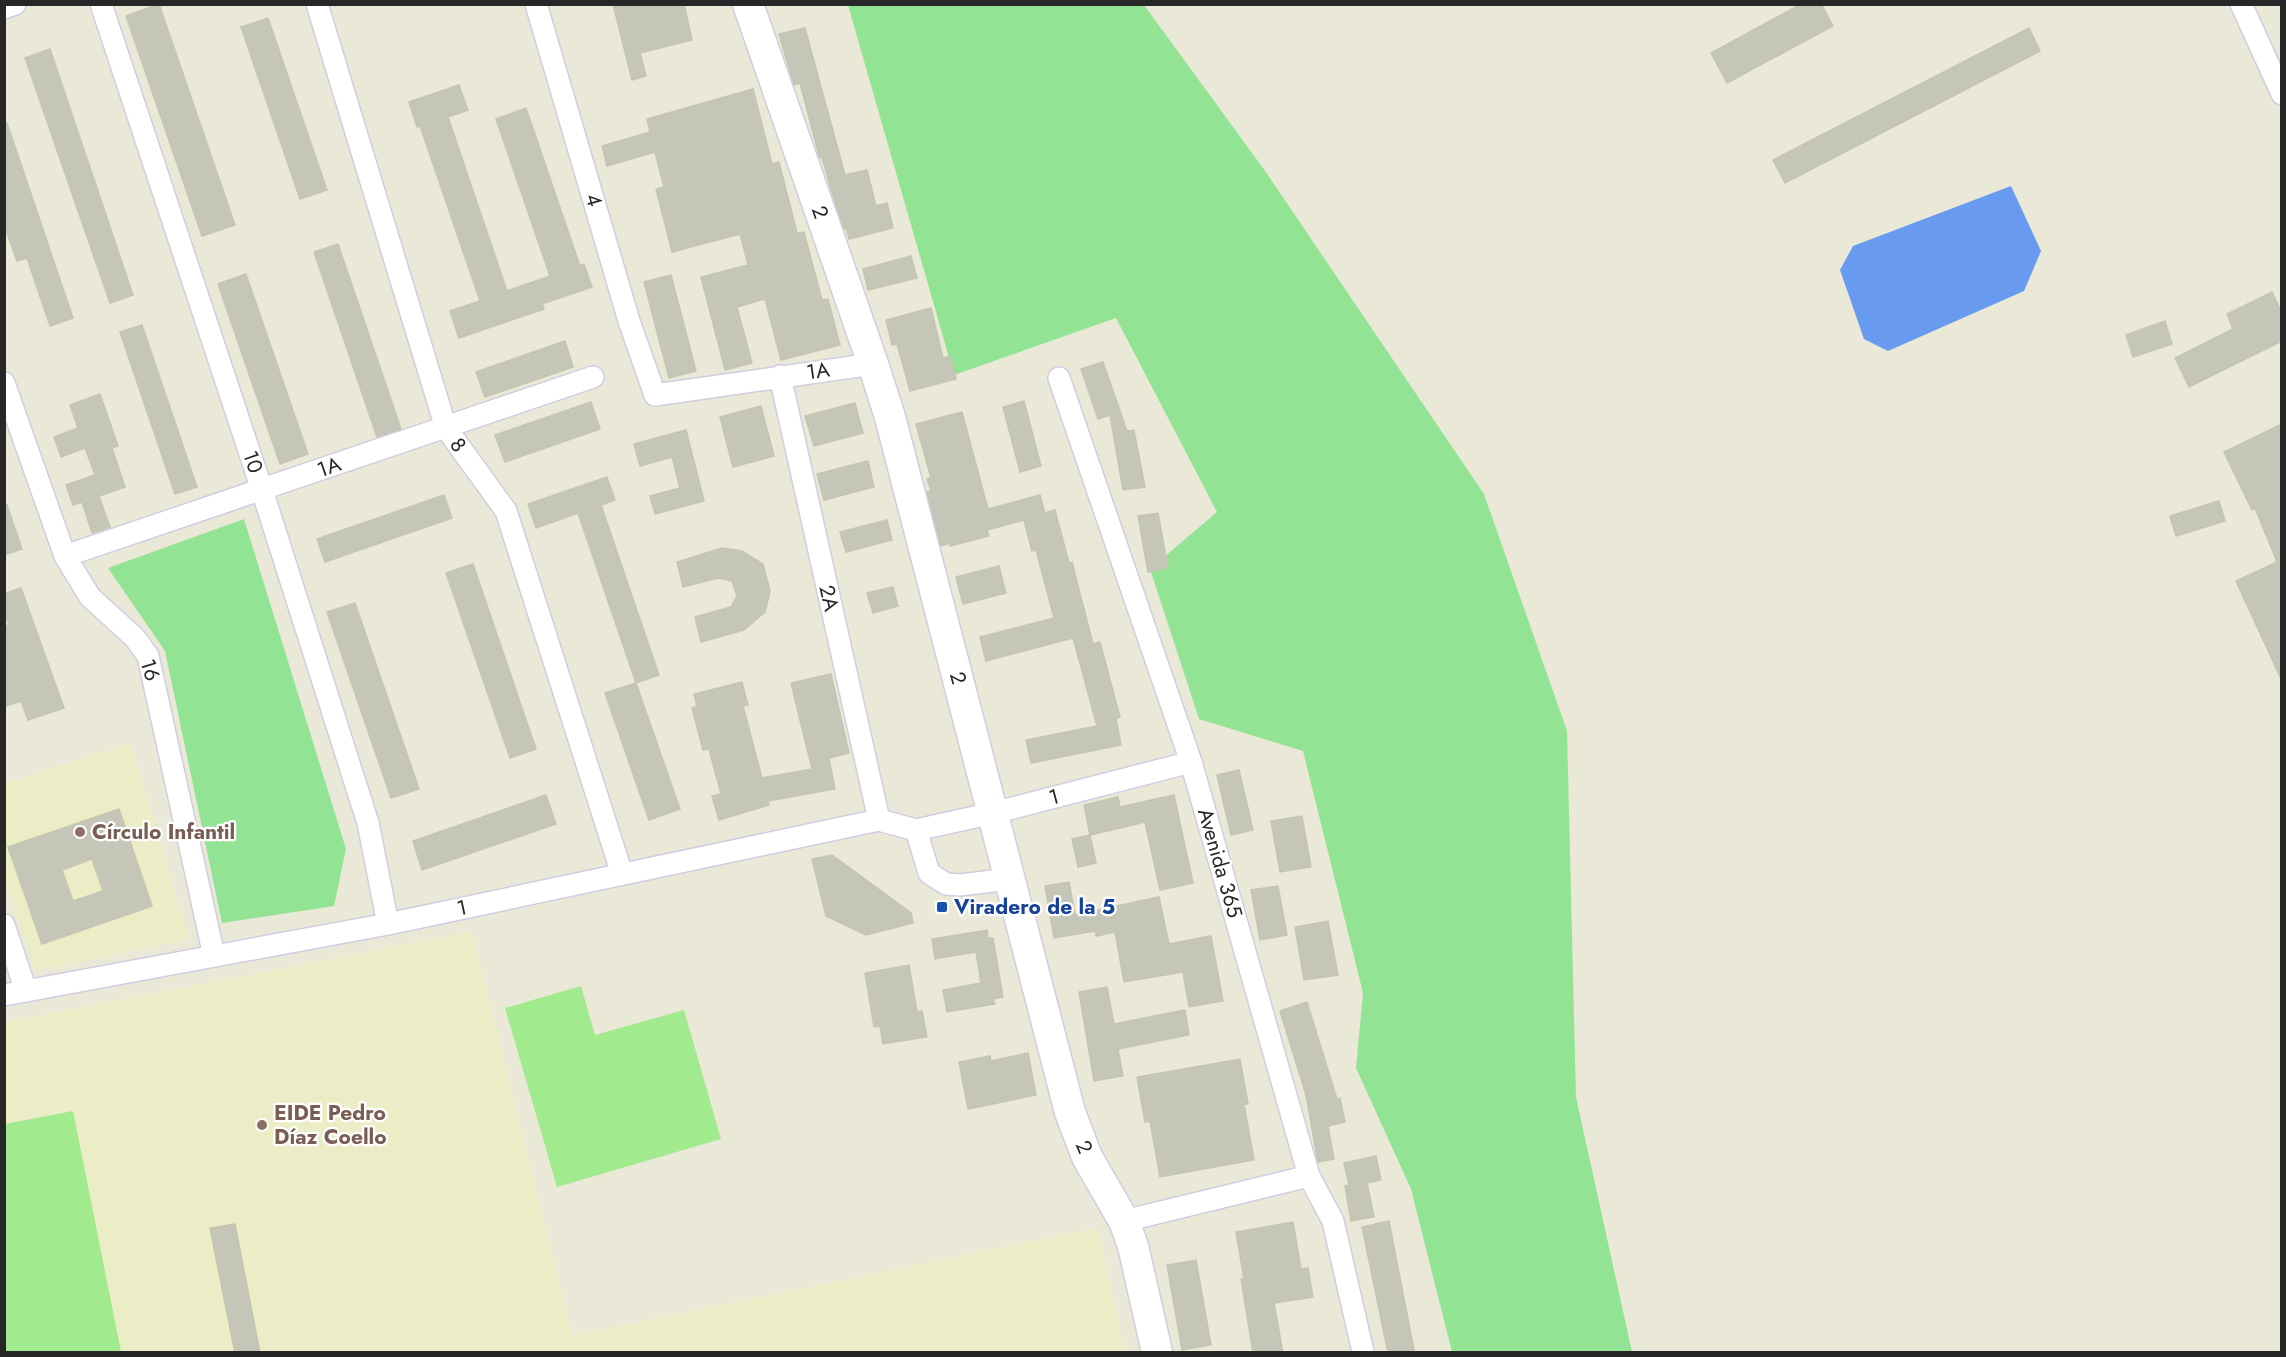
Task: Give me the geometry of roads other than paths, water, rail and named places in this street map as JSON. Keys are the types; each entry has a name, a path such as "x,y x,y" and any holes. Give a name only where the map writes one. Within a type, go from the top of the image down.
{"street":[{"path":"4,8 15,4"},
{"name":"10","path":"102,4 262,490 368,823 388,924"},
{"name":"8","path":"317,4 446,428 506,511 622,874"},
{"name":"4","path":"536,4 629,321 655,395"},
{"name":"2","path":"748,4 893,428 1070,1112 1087,1156 1124,1221 1133,1246 1157,1353"},
{"path":"2241,4 2282,94"},
{"name":"1A","path":"655,395 873,364"},
{"name":"2A","path":"780,376 879,820"},
{"name":"1A","path":"65,556 593,377"},
{"name":"Avenida 365","path":"1059,378 1191,762 1309,1176 1333,1221 1363,1353"},
{"name":"16","path":"4,383 65,556 90,597 135,638 148,656 214,956"},
{"name":"1","path":"4,995 388,924 879,820 916,830 993,813 1191,762"},
{"path":"916,830 929,873 946,884 960,885 1010,879"},
{"path":"4,925 26,991"},
{"path":"1124,1221 1309,1176"}],"water":[{"path":"2011,186 2041,251 2024,291 1888,351 1864,339 1840,270 1853,246"}],"place":[{"name":"Círculo Infantil","path":"80,832"},
{"name":"Viradero de la 5","path":"942,907"},
{"name":"EIDE Pedro Díaz Coello","path":"262,1125"}]}
